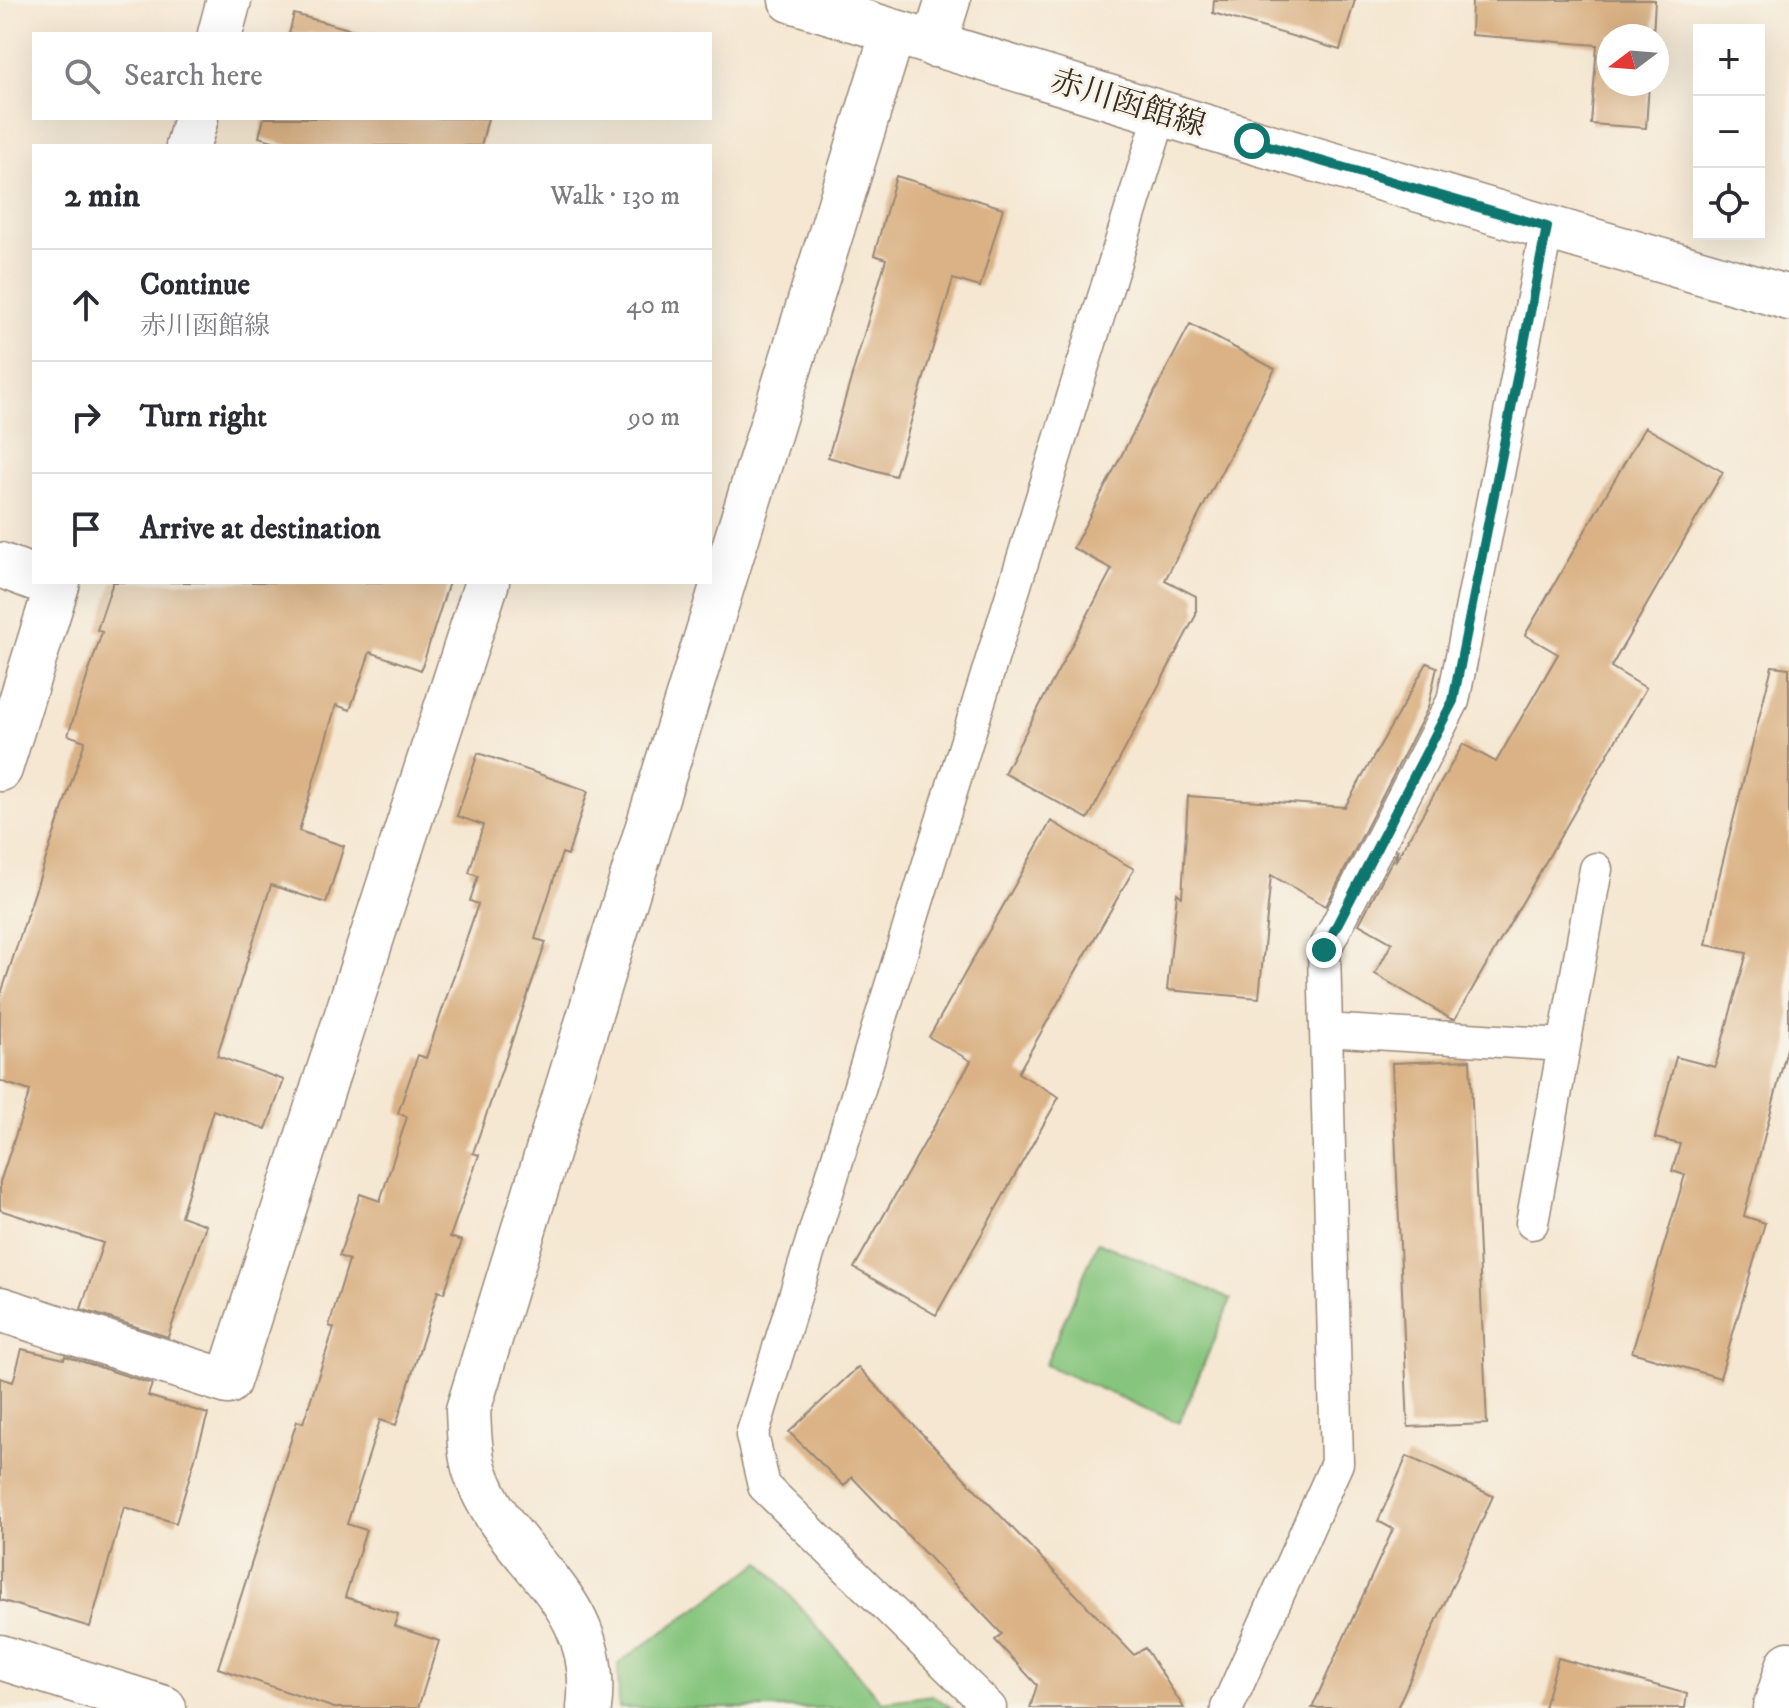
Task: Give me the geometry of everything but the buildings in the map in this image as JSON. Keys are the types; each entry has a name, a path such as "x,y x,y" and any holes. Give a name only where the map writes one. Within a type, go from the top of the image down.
{"street":[{"path":"221,32 229,0"},
{"name":"赤川函館線","path":"791,0 1161,113 1789,298"},
{"path":"934,45 948,0"},
{"path":"589,1708 591,1666 583,1633 489,1500 475,1470 468,1410 893,32"},
{"path":"189,144 195,120"},
{"path":"0,565 32,576"},
{"path":"0,769 48,584"},
{"path":"0,1309 228,1382 486,584"},
{"path":"0,1657 164,1708"},
{"path":"1775,1708 1789,1664"}],"lane":[{"path":"990,1708 764,1486 752,1435 1161,113"},
{"path":"1227,1708 1337,1463 1324,950 1453,701 1547,227"},
{"path":"1532,1223 1596,869"},
{"path":"1326,1030 1564,1045"}],"green space":[{"path":"1098,1242 1231,1299 1179,1423 1045,1365"},
{"path":"761,1562 882,1702 932,1695 952,1708 619,1708 618,1664"}],"route":[{"path":"1252,141 1547,227 1453,701 1324,950"}]}
